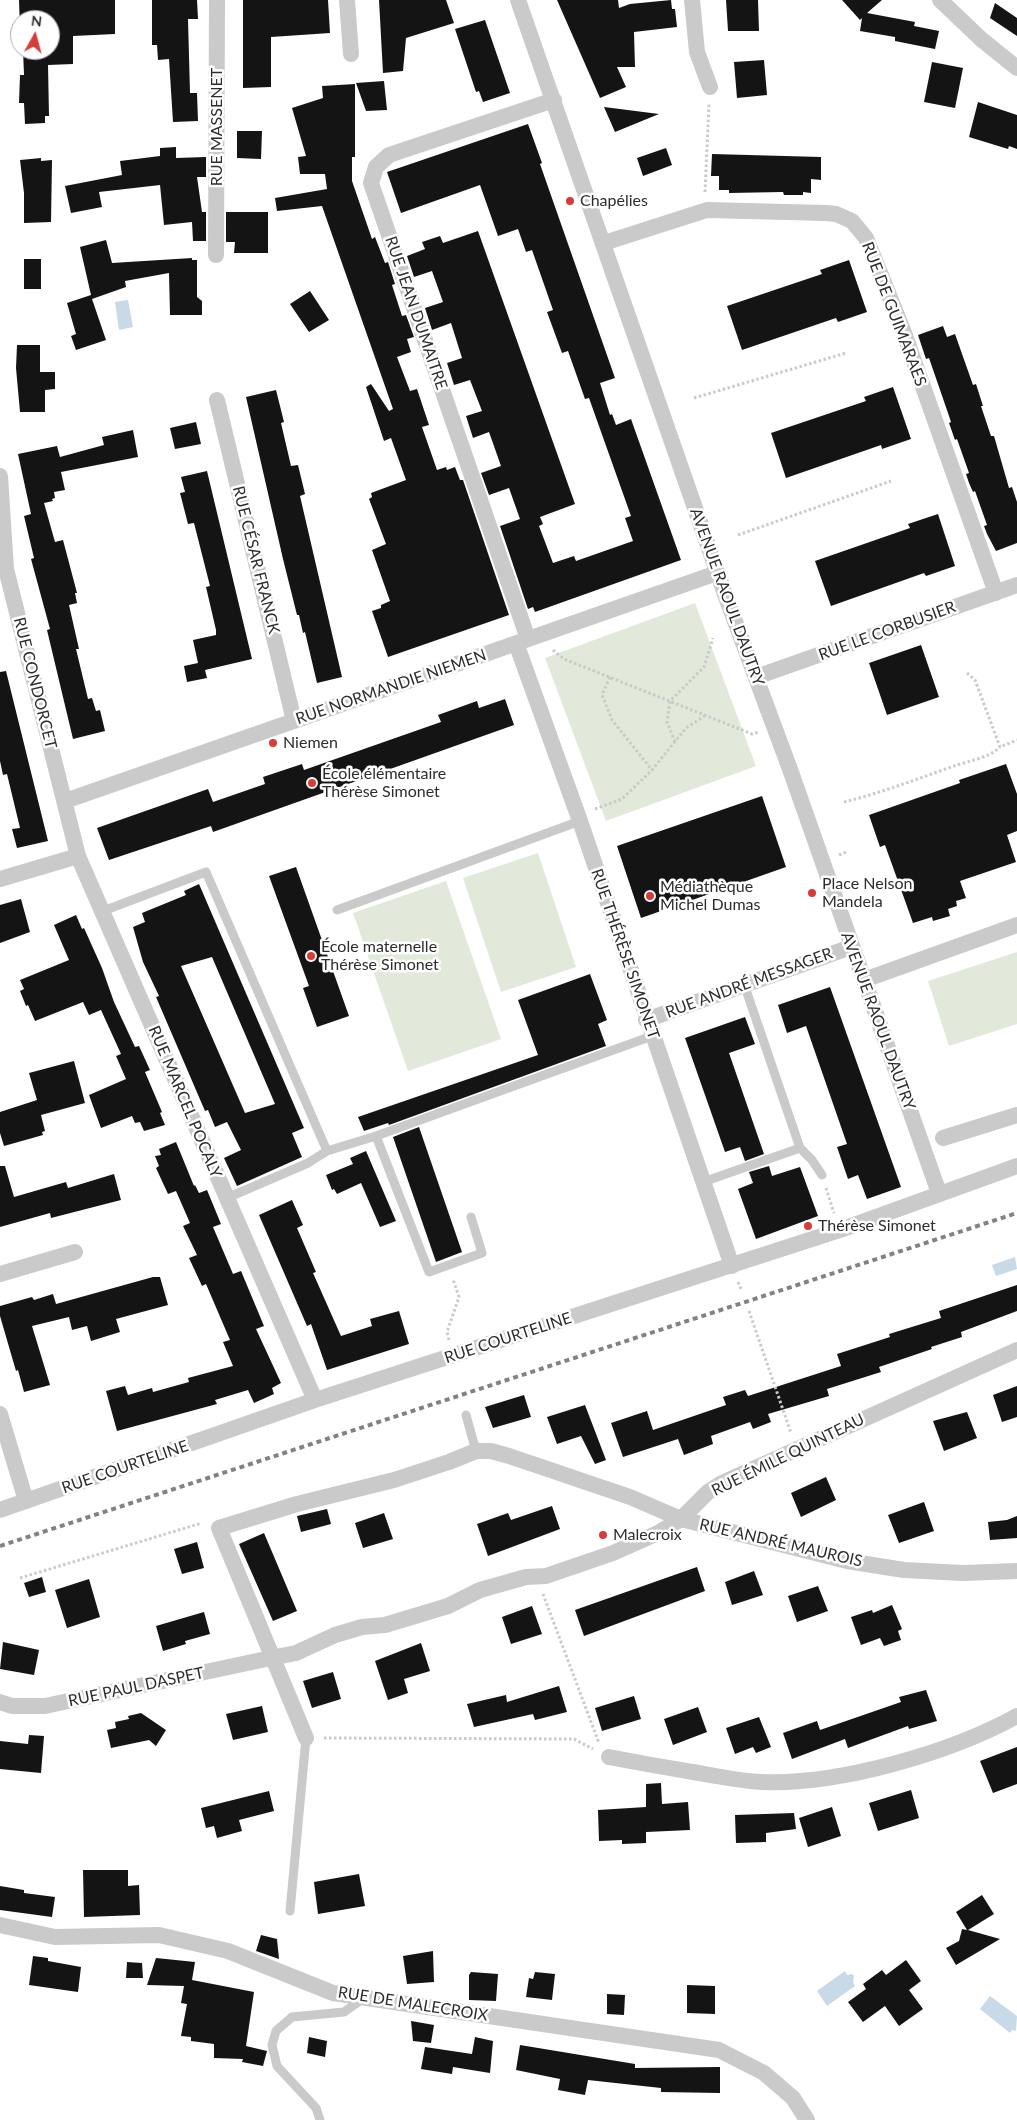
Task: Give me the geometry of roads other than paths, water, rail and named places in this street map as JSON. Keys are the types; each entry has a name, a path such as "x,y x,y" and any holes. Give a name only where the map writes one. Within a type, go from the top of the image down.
{"street":[{"name":"RUE MASSENET","path":"216,255 217,0"},
{"path":"347,0 351,54"},
{"name":"AVENUE RAOUL DAUTRY","path":"518,0 604,243 717,573 756,677 939,1193"},
{"path":"692,0 698,52 710,86"},
{"path":"940,0 1017,68"},
{"name":"RUE JEAN DUMAITRE","path":"522,641 371,183 376,167 389,155 554,100"},
{"name":"RUE DE GUIMARAES","path":"604,243 707,210 836,214 852,221 866,238 903,330 996,593"},
{"name":"RUE CÉSAR FRANCK","path":"217,400 294,721"},
{"name":"RUE CONDORCET","path":"0,476 6,570 64,801"},
{"name":"RUE NORMANDIE NIEMEN","path":"64,801 717,573"},
{"name":"RUE LE CORBUSIER","path":"756,677 1017,585"},
{"name":"RUE THÉRÈSE SIMONET","path":"522,641 646,1020 732,1266"},
{"name":"RUE MARCEL POCALY","path":"64,801 78,856 315,1400"},
{"path":"0,879 78,856"},
{"path":"864,980 1017,925"},
{"name":"RUE ANDRÉ MESSAGER","path":"646,1020 851,947"},
{"path":"943,1138 1017,1115"},
{"name":"RUE COURTELINE","path":"0,1510 315,1400 732,1266 770,1251 840,1230 1017,1166"},
{"path":"0,1274 76,1252"},
{"name":"RUE ÉMILE QUINTEAU","path":"681,1519 708,1492 722,1483 1017,1350"},
{"path":"0,1414 26,1501"},
{"path":"306,1738 271,1658 219,1528 297,1504 394,1480 476,1451 491,1451 509,1456 630,1497 681,1519"},
{"name":"RUE ANDRÉ MAUROIS","path":"271,1658 296,1652 335,1635 362,1627 385,1625 448,1606 480,1590 526,1577 546,1576 613,1553 658,1533 681,1519 847,1561 904,1570 963,1573 1017,1571"},
{"name":"RUE PAUL DASPET","path":"0,1702 12,1706 45,1706 271,1658"},
{"path":"603,1754 735,1780 785,1783 818,1779 904,1761 982,1734 1017,1716"},
{"name":"RUE DE MALECROIX","path":"0,1925 55,1937 159,1935 228,1951 333,1993 719,2050 764,2072 793,2098 807,2120"}],"lane":[{"path":"337,910 579,819"},
{"path":"103,911 206,872 327,1151"},
{"path":"744,984 800,1148 812,1160 822,1175"},
{"path":"227,1198 308,1163 327,1151 376,1136 652,1036"},
{"path":"376,1136 429,1272 482,1253 471,1216"},
{"path":"703,1182 800,1148"},
{"path":"466,1415 476,1451"},
{"path":"290,1911 306,1738"},
{"path":"320,2120 316,2108 277,2066 272,2045 276,2031 292,2016 344,2012 365,1998"}],"water":[{"path":"128,300 133,327 119,330 115,302"},
{"path":"1015,1257 1017,1269 996,1276 992,1265"},
{"path":"845,1971 847,1975 852,1974 854,1976 853,1982 855,1986 827,2006 817,1991"},
{"path":"990,1996 1017,2016 1016,2031 1012,2030 1010,2033 980,2009"}],"railway":[{"path":"0,1546 1017,1213"}],"place":[{"name":"Chapélies","path":"570,201"},
{"name":"Niemen","path":"273,743"},
{"name":"École élémentaire Thérèse Simonet","path":"312,783"},
{"name":"Place Nelson Mandela","path":"812,893"},
{"name":"Médiathèque Michel Dumas","path":"650,896"},
{"name":"École maternelle Thérèse Simonet","path":"311,956"},
{"name":"Thérèse Simonet","path":"808,1226"},
{"name":"Malecroix","path":"603,1535"}]}
